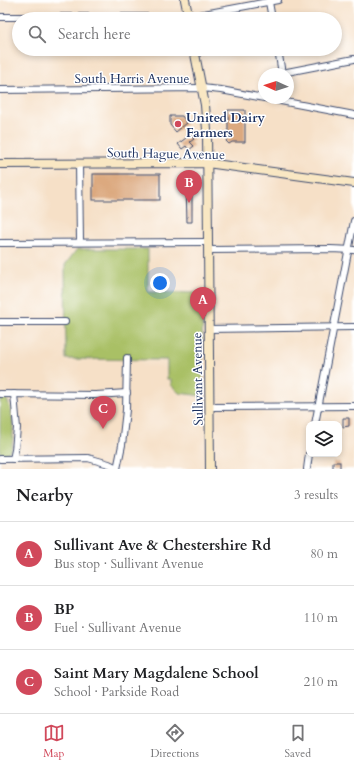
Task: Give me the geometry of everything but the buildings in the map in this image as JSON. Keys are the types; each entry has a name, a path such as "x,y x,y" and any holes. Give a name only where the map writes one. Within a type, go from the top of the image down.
{"main road":[{"path":"185,0 187,12"},
{"name":"Sullivant Avenue","path":"195,56 206,116 210,469"},
{"name":"South Hague Avenue","path":"0,164 207,163 354,183"}],"street":[{"path":"218,12 278,0"},
{"path":"269,2 271,12"},
{"path":"0,17 12,17"},
{"path":"279,56 281,68"},
{"path":"294,71 354,59"},
{"name":"South Harris Avenue","path":"0,90 202,88 258,97"},
{"name":"South Harris Avenue","path":"294,102 354,115"},
{"path":"79,163 80,242"},
{"path":"316,421 351,250 354,221"},
{"path":"0,243 80,242 351,250"},
{"path":"0,322 65,322"},
{"path":"208,329 354,328"},
{"path":"0,459 88,458 117,468 122,445 127,393 127,358"},
{"path":"0,394 127,393"},
{"path":"13,459 17,428 14,394"},
{"path":"209,407 354,406"},
{"path":"307,469 309,457"}],"green space":[{"path":"77,249 148,249 148,292 202,293 203,396 179,393 171,385 171,379 167,379 167,360 66,359 65,265"},
{"path":"0,398 6,400 10,406 13,432 11,449 3,455 0,455"}],"place":[{"name":"United Dairy Farmers","path":"178,124"},
{"name":"BP","path":"189,203"},
{"name":"Sullivant Ave & Chestershire Rd","path":"203,320"},
{"name":"Saint Mary Magdalene School","path":"103,429"}]}
